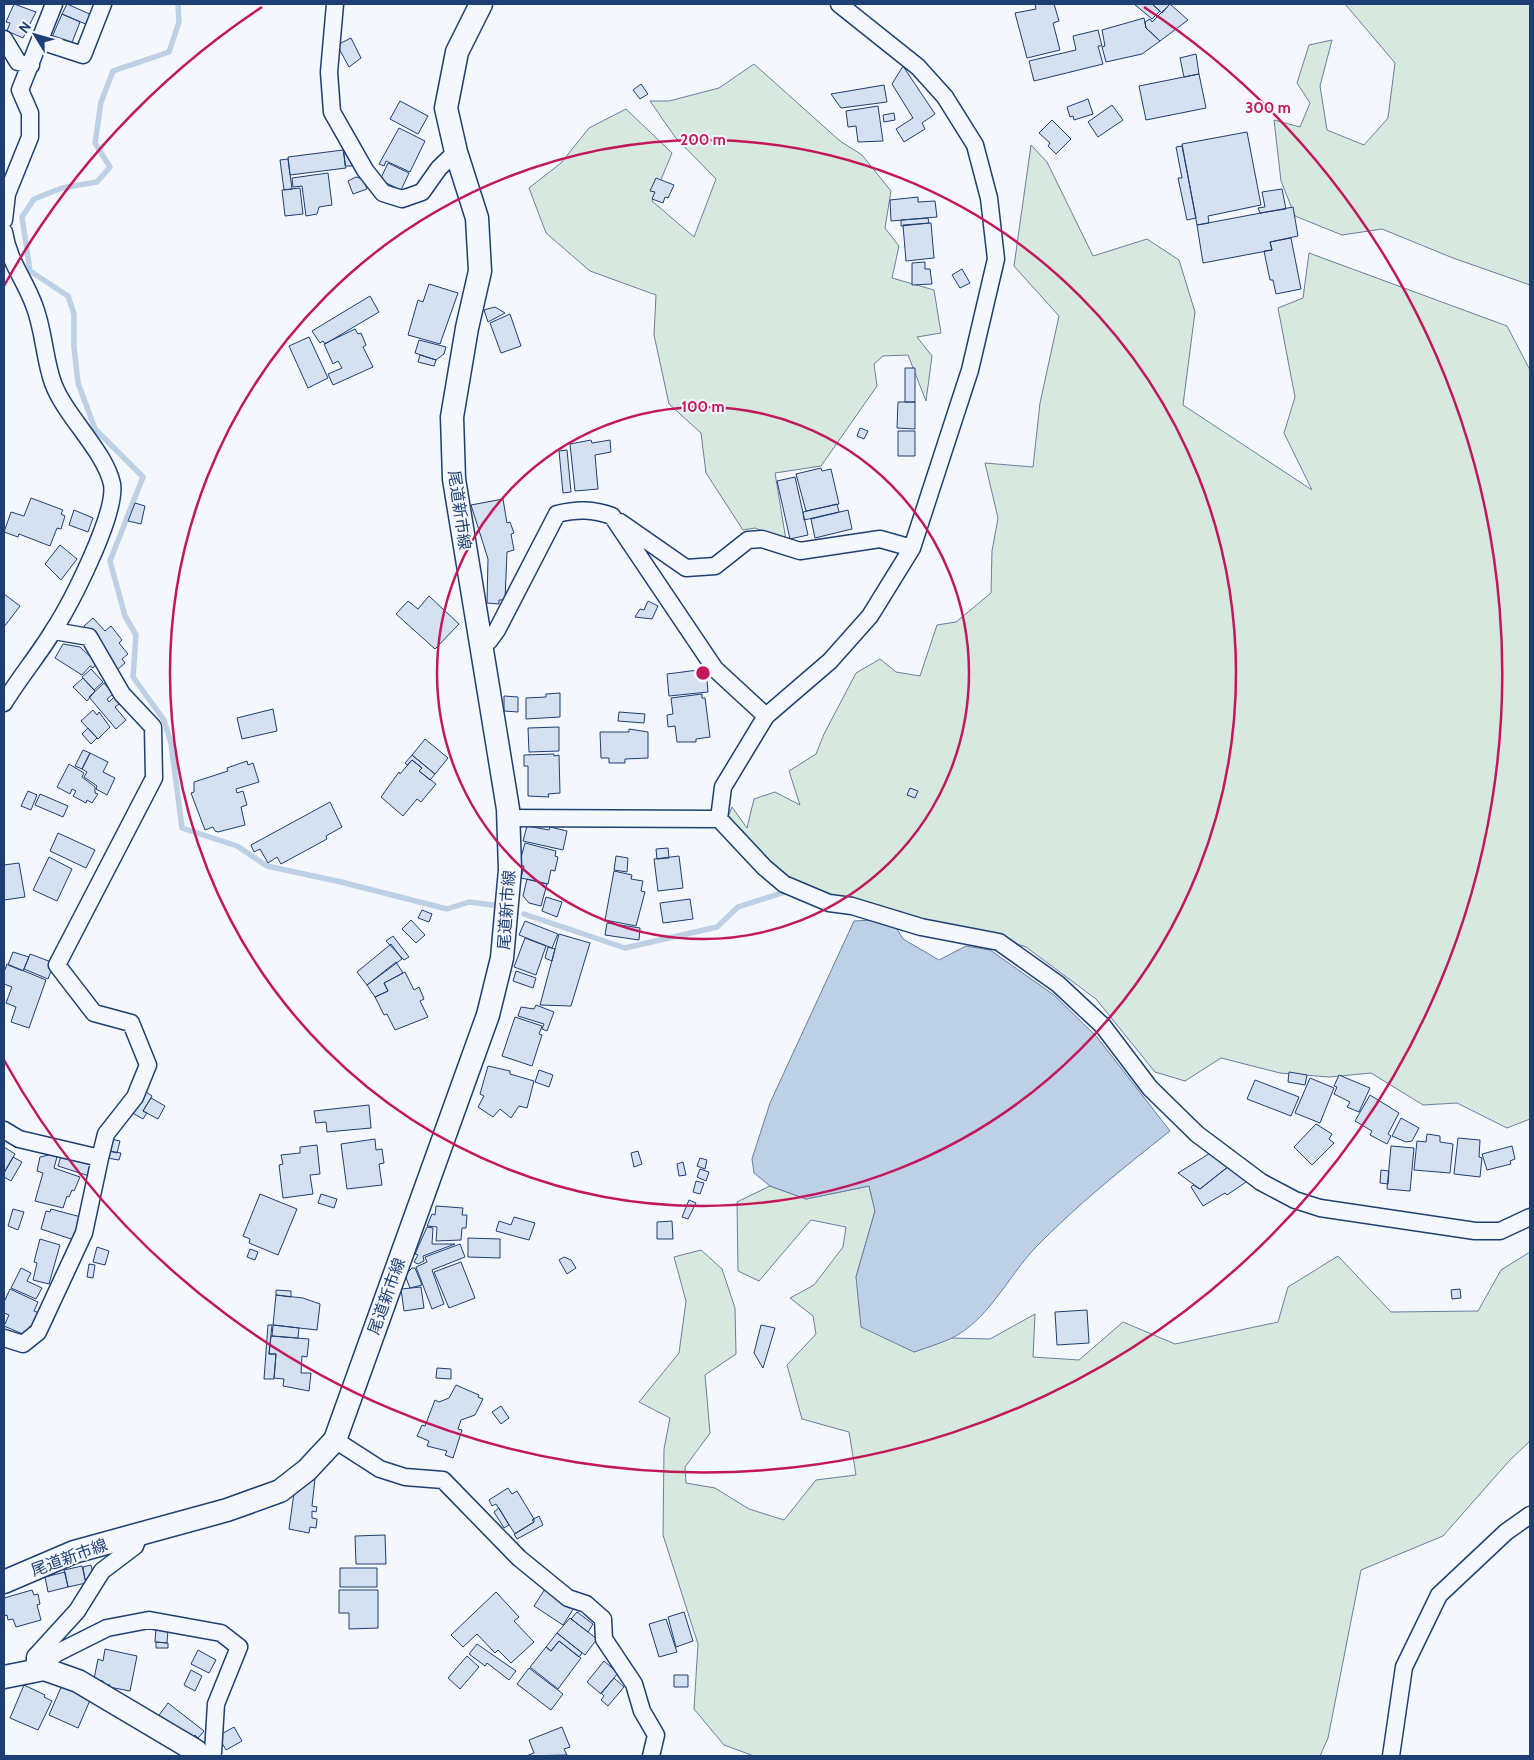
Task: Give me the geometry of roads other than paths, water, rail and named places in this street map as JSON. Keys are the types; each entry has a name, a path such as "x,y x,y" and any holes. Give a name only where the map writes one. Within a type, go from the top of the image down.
{"main road":[{"name":"尾道新市線","path":"4,1582 74,1552 227,1510 280,1491 307,1470 335,1440 488,1016 502,958 510,870 508,818 454,479 452,417 467,328 480,271 477,218 456,152 446,108 450,77 458,52 480,4"},
{"path":"4,1676 44,1669 78,1681 196,1750 199,1756"}],"street":[{"path":"4,220 7,194 30,137 30,113 20,90 54,4"},
{"path":"40,41 83,54 103,4"},
{"path":"335,4 329,72 332,112 364,170 383,193 402,199 422,192 439,168 456,152"},
{"path":"719,819 723,787 766,716 830,661 859,629 870,616 912,548 970,370 996,259 989,198 975,145 945,97 918,67 839,4"},
{"path":"4,39 18,62 31,65"},
{"path":"4,232 7,252 34,305 53,383 80,430 102,461 112,485 108,513 93,554 54,631 4,703"},
{"path":"480,643 489,641 498,630 557,514 571,511 597,510 612,516 686,568 715,566 748,540 762,539 800,551 880,539 912,548"},
{"path":"612,516 715,669 766,716"},
{"path":"4,1338 23,1344 38,1332 84,1233 106,1134 135,1097 148,1065 131,1023 94,1013 57,965 154,778 153,727 122,694 89,637 54,631"},
{"path":"508,818 719,819 784,884 829,903 852,906 921,928 999,942 1058,984 1103,1026 1150,1088 1197,1134 1260,1182 1295,1200 1320,1208 1475,1231 1500,1231 1530,1217"},
{"path":"4,1130 19,1138 100,1158"},
{"path":"335,1440 380,1469 405,1476 443,1480 519,1558 568,1598 586,1604 603,1619 604,1640 634,1684 642,1711 656,1735 651,1756"},
{"path":"1390,1756 1404,1667 1439,1596 1506,1532 1530,1514"},
{"path":"34,1671 35,1657 77,1611 102,1570 135,1546 140,1533"},
{"path":"34,1671 56,1653 107,1628 149,1620 221,1633 239,1646 216,1704 213,1752 210,1756"}],"water":[{"path":"891,919 903,939 939,960 966,946 990,950 1054,995 1097,1037 1170,1131 1101,1187 1051,1232 1035,1248 996,1298 975,1321 950,1339 914,1352 861,1327 856,1277 875,1211 869,1186 806,1199 770,1186 754,1173 752,1159 770,1103 854,921"}],"waterway":[{"path":"178,4 179,22 169,52 113,71 101,102 95,143 110,167 97,182 62,188 34,199 22,217 30,271 68,296 74,314 74,347 78,383 95,429 143,477 110,561 125,616 136,635 133,677 164,720 171,743 182,828 237,846 267,866 341,882 447,909 469,902 500,906"},
{"path":"524,914 625,948 717,927 738,907 788,891"}]}
